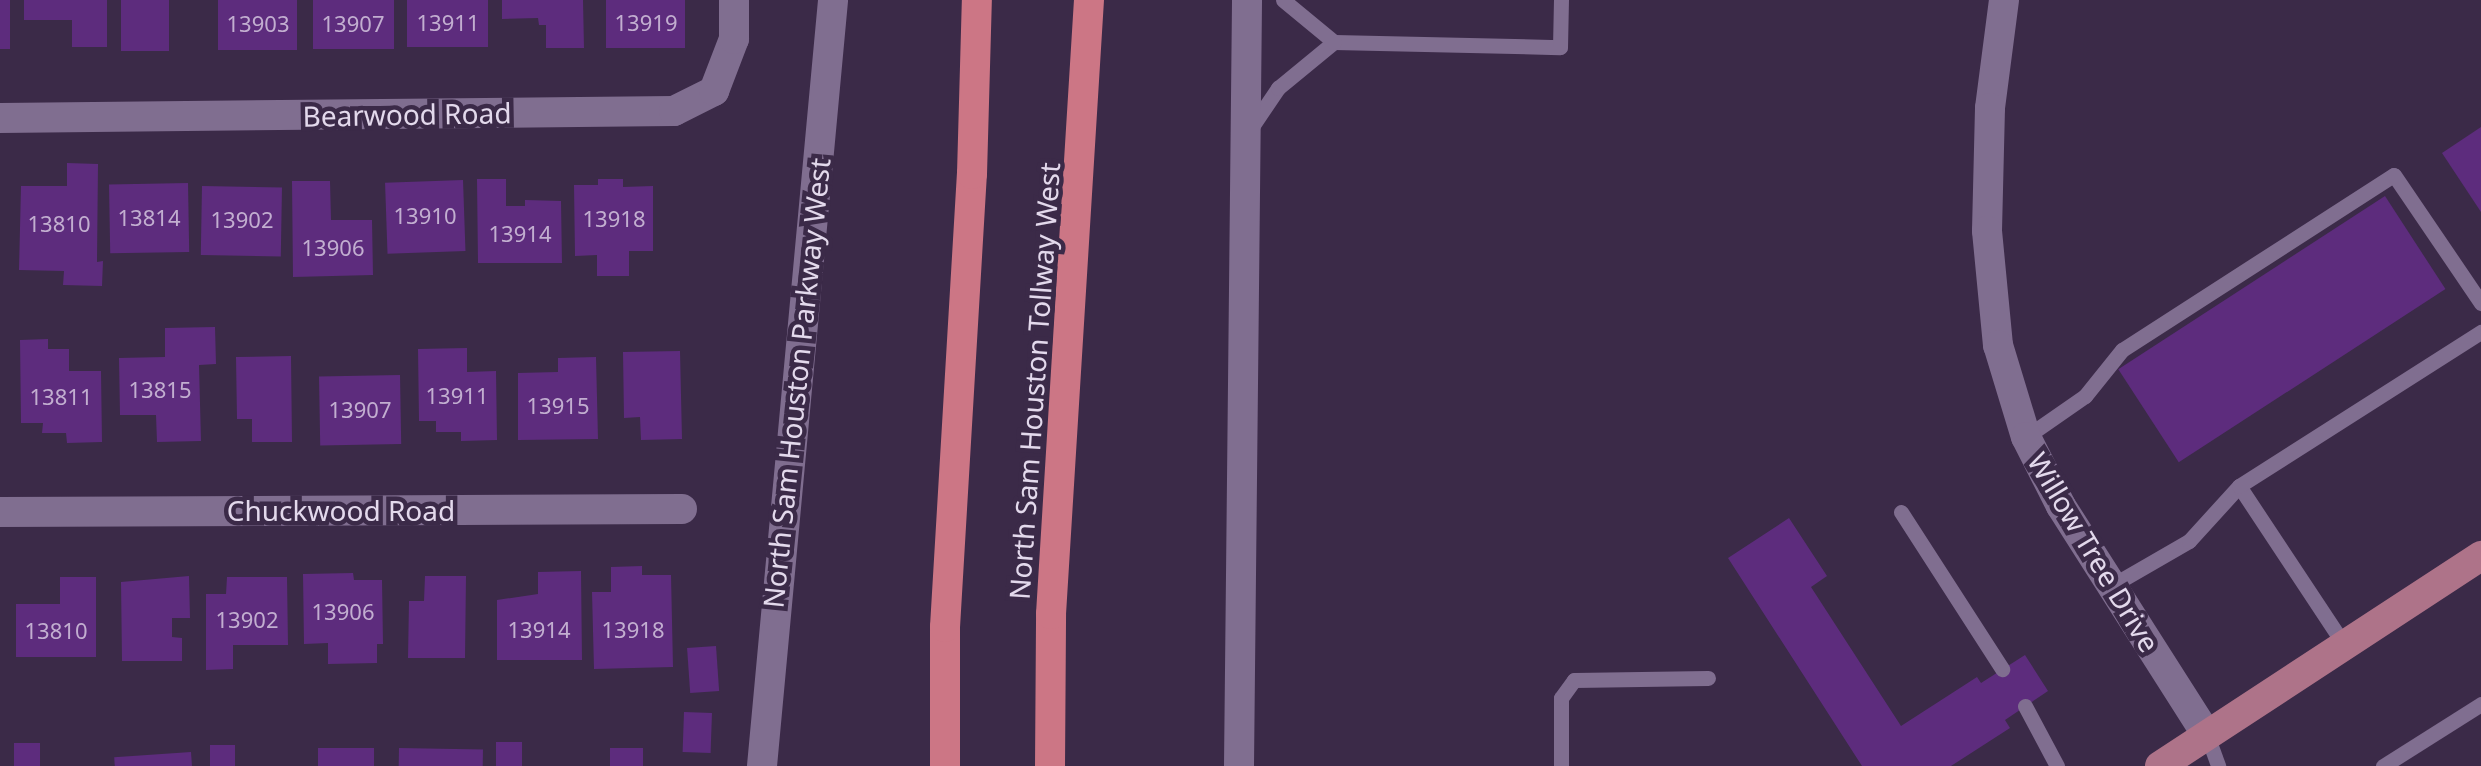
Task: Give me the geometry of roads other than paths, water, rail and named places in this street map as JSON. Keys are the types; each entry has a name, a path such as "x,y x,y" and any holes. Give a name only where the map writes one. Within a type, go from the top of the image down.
{"highway":[{"path":"944,766 945,627 972,174 977,0"},
{"name":"North Sam Houston Tollway West","path":"1050,766 1051,614 1089,0"}],"main road":[{"path":"2160,766 2481,556"}],"street":[{"name":"Bearwood Road","path":"0,118 674,111 714,91 734,39 734,0"},
{"name":"North Sam Houston Parkway West","path":"762,766 833,0"},
{"path":"1239,766 1247,0"},
{"name":"Willow Tree Drive","path":"2004,0 1990,108 1986,231 1998,345 2026,436 2067,517 2206,735"},
{"name":"Chuckwood Road","path":"0,512 682,509"}],"lane":[{"path":"1282,0 1334,42 1560,47 1561,0"},
{"path":"1246,142 1259,113 1278,88 1334,42"},
{"path":"2026,436 2085,396 2122,350 2394,174 2481,303"},
{"path":"2111,586 2190,540 2239,486 2481,332"},
{"path":"2239,486 2345,646"},
{"path":"1900,512 2002,669"},
{"path":"1561,766 1561,698 1569,683 1586,678 1708,678"},
{"path":"2383,766 2481,704"},
{"path":"2025,706 2057,766"},
{"path":"2206,735 2218,766"}]}
